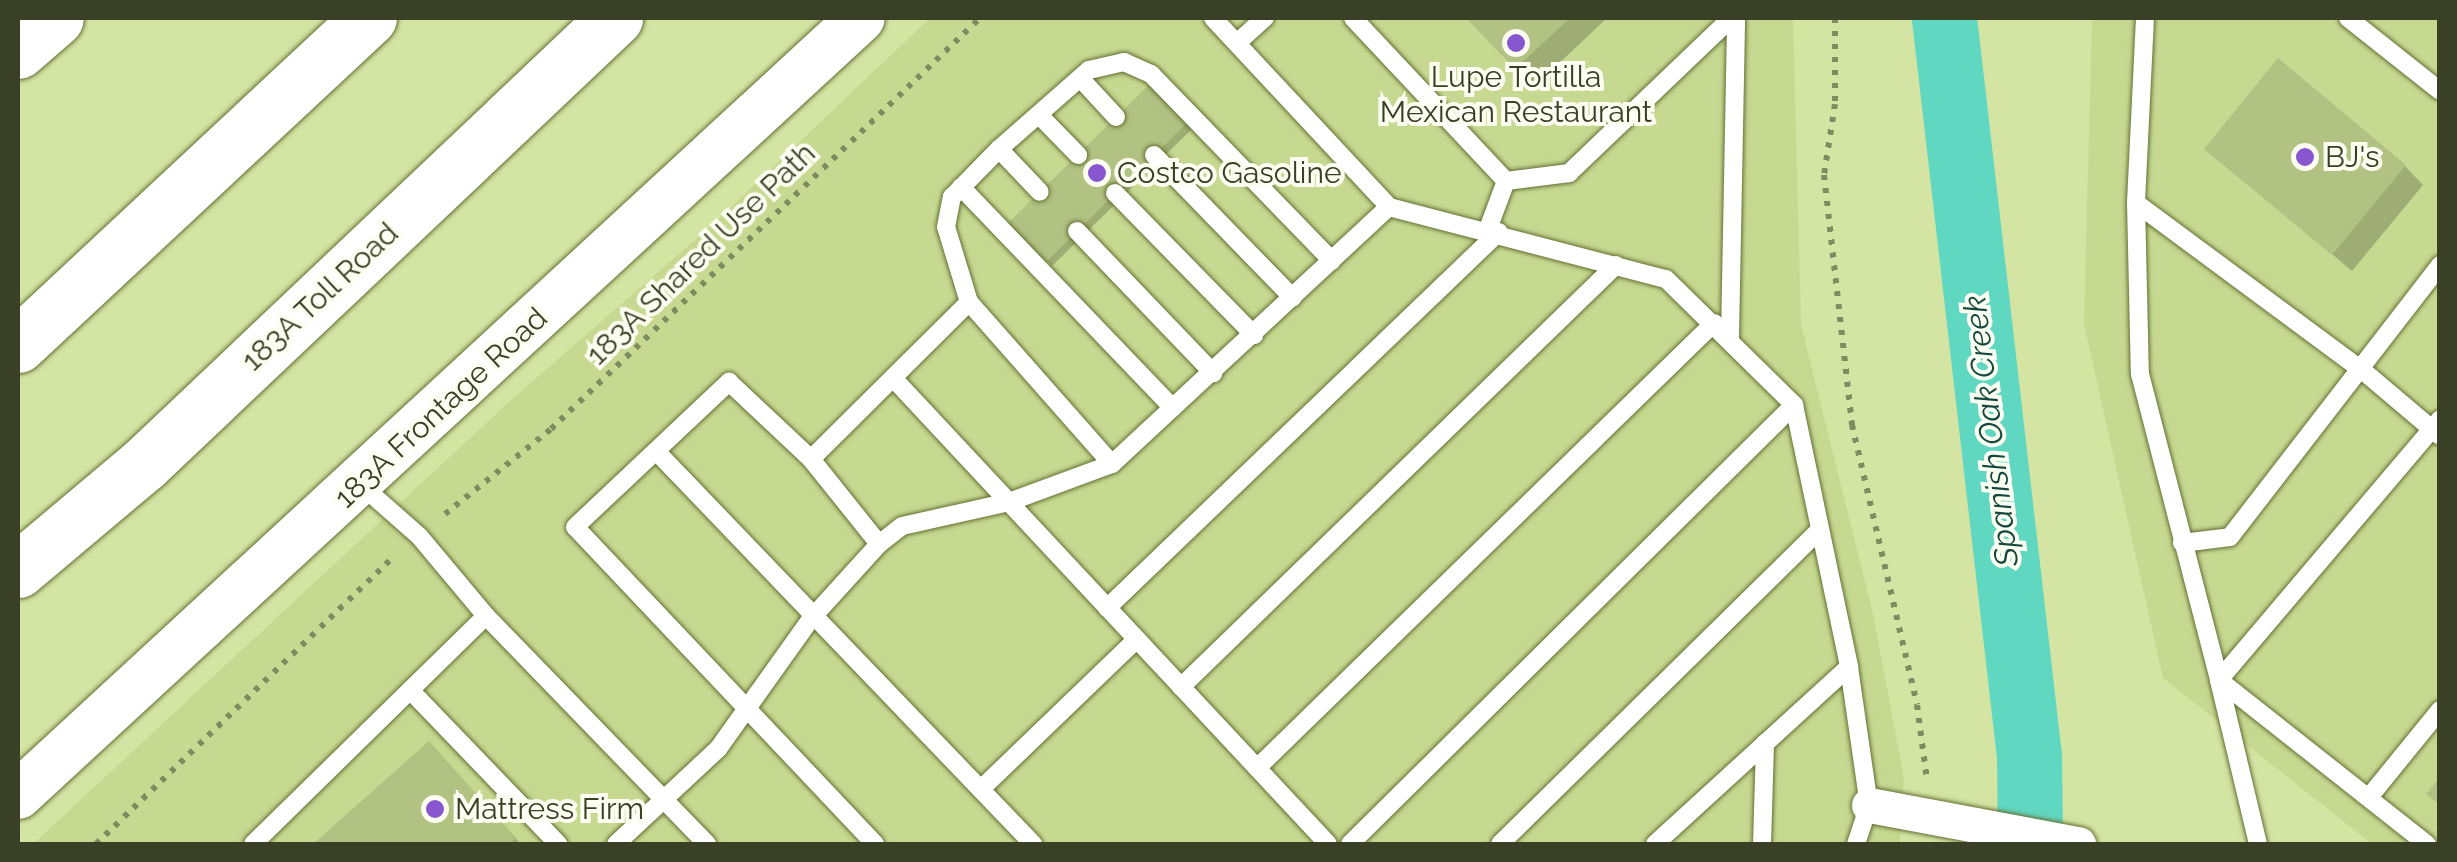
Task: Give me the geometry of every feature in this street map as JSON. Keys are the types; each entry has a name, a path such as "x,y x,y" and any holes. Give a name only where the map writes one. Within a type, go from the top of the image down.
{"highway":[{"path":"18,50 56,18"},
{"path":"18,345 370,18"},
{"name":"183A Toll Road","path":"18,570 144,464 616,18"},
{"path":"18,600 144,464"}],"main road":[{"name":"183A Frontage Road","path":"18,795 360,484 861,18"}],"street":[{"path":"1869,805 2078,844"}],"lane":[{"path":"1213,18 1389,208 1493,231 1666,279 1730,337 1794,404 1849,667 1869,805 1856,844"},
{"path":"1238,42 1265,18"},
{"path":"1353,18 1506,182"},
{"path":"1506,182 1569,173 1734,18"},
{"path":"1730,337 1734,18"},
{"path":"2146,18 2136,203 2140,374 2258,844"},
{"path":"2348,18 2440,91"},
{"path":"1112,464 969,302 946,227 952,197 999,149 1080,78 1124,62 1150,74 1332,261"},
{"path":"1080,78 1116,116"},
{"path":"1039,114 1078,155"},
{"path":"999,149 1040,192"},
{"path":"1154,155 1293,298"},
{"path":"1107,608 1493,231 1506,182"},
{"path":"962,187 1173,408"},
{"path":"1115,193 1254,335"},
{"path":"2136,203 2437,428 2219,680"},
{"path":"616,844 718,749 816,614 879,544 902,526 1009,502 1112,464 1389,208"},
{"path":"1077,231 1212,373"},
{"path":"1180,687 1616,265"},
{"path":"2182,543 2230,537 2440,265"},
{"path":"811,459 969,302"},
{"path":"1256,768 1714,323"},
{"path":"892,378 1328,844"},
{"path":"875,844 575,526 729,382 811,459 879,544"},
{"path":"1350,844 1794,404"},
{"path":"656,451 1033,844"},
{"path":"360,484 418,536 486,616 707,844"},
{"path":"1500,844 1819,531"},
{"path":"253,844 486,616"},
{"path":"980,789 1136,640"},
{"path":"1655,844 1849,667"},
{"path":"2219,680 2427,844"},
{"path":"410,690 558,844"},
{"path":"2370,796 2440,710"},
{"path":"1762,844 1765,743"}],"path":[{"name":"183A Shared Use Path","path":"445,514 551,429 980,18"},
{"path":"1835,18 1835,104 1824,175 1852,424 1917,705 1926,788"},
{"path":"96,844 392,558"}],"shaded area":[{"path":"930,18 1793,18 1801,324 1873,614 1904,778 1900,844 33,844 511,400 711,226"},
{"path":"2092,18 2439,18 2439,844 2372,844 2163,678 2084,324"}],"building":[{"name":"Lupe Tortilla Mexican Restaurant","path":"1466,18 1570,18 1515,69"},
{"name":"BJ's","path":"2278,58 2406,165 2332,255 2204,149"},
{"name":"Costco Gasoline","path":"1152,82 1190,120 1045,263 1007,224"},
{"path":"429,741 516,838 509,844 313,844"},
{"path":"2440,777 2440,805 2426,794"}],"waterway":[{"name":"Spanish Oak Creek","path":"1944,18 2029,756 2030,844"}],"place":[{"name":"Lupe Tortilla Mexican Restaurant","path":"1516,43"},
{"name":"BJ's","path":"2305,157"},
{"name":"Costco Gasoline","path":"1097,173"},
{"name":"Mattress Firm","path":"435,809"}]}
